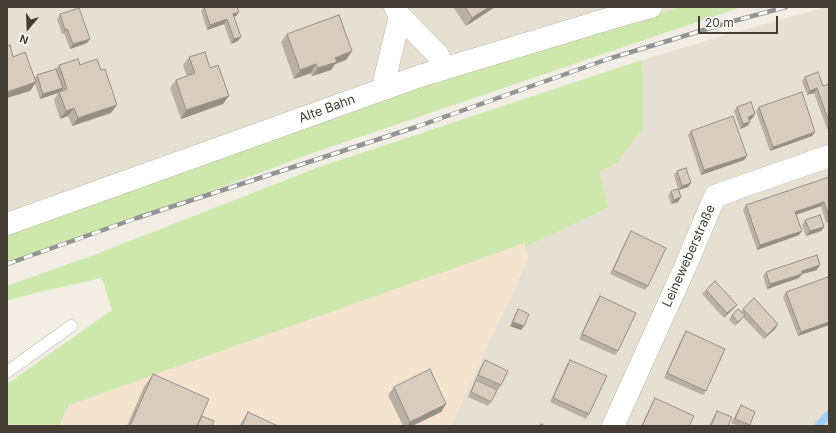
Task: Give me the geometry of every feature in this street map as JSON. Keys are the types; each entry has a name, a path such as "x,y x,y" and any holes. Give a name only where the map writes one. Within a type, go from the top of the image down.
{"street":[{"name":"Alte Bahn","path":"7,224 387,88 444,69 651,7"},
{"path":"398,12 438,55 444,69"},
{"path":"387,88 385,78 398,12"},
{"name":"Leineweberstraße","path":"612,426 686,265 715,196 829,156"}],"lane":[{"path":"7,372 71,326"}],"shaded area":[{"path":"7,7 683,7 636,18 7,230"},
{"path":"829,7 829,426 450,426 528,258 525,247 608,208 600,172 615,164 643,73 642,60"},
{"path":"524,243 528,257 450,426 59,426 69,405"}],"green space":[{"path":"683,7 741,7 310,154 7,267 7,230 256,140 636,18"},
{"path":"642,60 643,129 615,164 600,172 608,208 525,247 525,243 69,405 59,426 7,426 7,384 112,310 102,278 7,301 7,286 94,255 319,167"}],"building":[{"path":"204,7 237,7 239,12 233,14 241,37 234,39 227,19 210,25"},
{"path":"465,7 489,7 472,18"},
{"path":"79,8 90,39 73,44 67,29 65,30 60,14"},
{"path":"339,15 352,51 335,58 337,62 318,68 316,64 300,70 287,34"},
{"path":"10,45 13,57 25,52 36,82 7,92 7,46"},
{"path":"205,52 210,68 218,65 229,96 186,110 176,80 195,73 189,57"},
{"path":"78,59 80,65 97,59 101,70 105,69 117,105 78,118 74,108 66,111 59,92 67,89 59,65"},
{"path":"56,69 63,88 43,94 37,75"},
{"path":"818,72 823,86 829,84 829,122 817,88 810,91 805,77"},
{"path":"802,92 815,132 773,147 759,107"},
{"path":"751,102 755,114 748,117 750,122 743,124 737,107"},
{"path":"733,116 747,156 704,170 691,131"},
{"path":"686,168 691,183 682,186 677,171"},
{"path":"829,177 829,217 824,202 795,212 802,231 760,245 746,205"},
{"path":"678,189 681,197 674,200 671,191"},
{"path":"820,215 824,227 810,231 805,220"},
{"path":"631,231 666,248 648,286 613,270"},
{"path":"817,255 820,265 802,271 802,274 770,284 766,272"},
{"path":"828,277 829,322 801,332 786,292"},
{"path":"715,281 737,305 727,313 706,290"},
{"path":"600,296 636,313 618,351 582,334"},
{"path":"754,298 778,324 767,335 743,309"},
{"path":"518,309 529,314 524,326 513,322"},
{"path":"738,309 745,315 738,322 732,315"},
{"path":"686,331 725,349 706,391 667,373"},
{"path":"485,360 508,371 501,385 478,375"},
{"path":"570,360 607,376 589,414 553,398"},
{"path":"430,369 446,404 410,422 394,387"},
{"path":"153,374 209,399 197,426 130,426"},
{"path":"476,380 497,390 491,402 471,392"},
{"path":"655,398 694,416 689,426 642,426"},
{"path":"741,405 755,412 750,425 735,419"},
{"path":"717,411 732,417 728,426 711,426"},
{"path":"248,412 278,426 242,426"},
{"path":"202,416 214,421 212,426 197,426"}],"waterway":[{"path":"818,426 829,414"}],"railway":[{"path":"7,264 137,218 416,127 608,59 730,22 786,7"}]}
